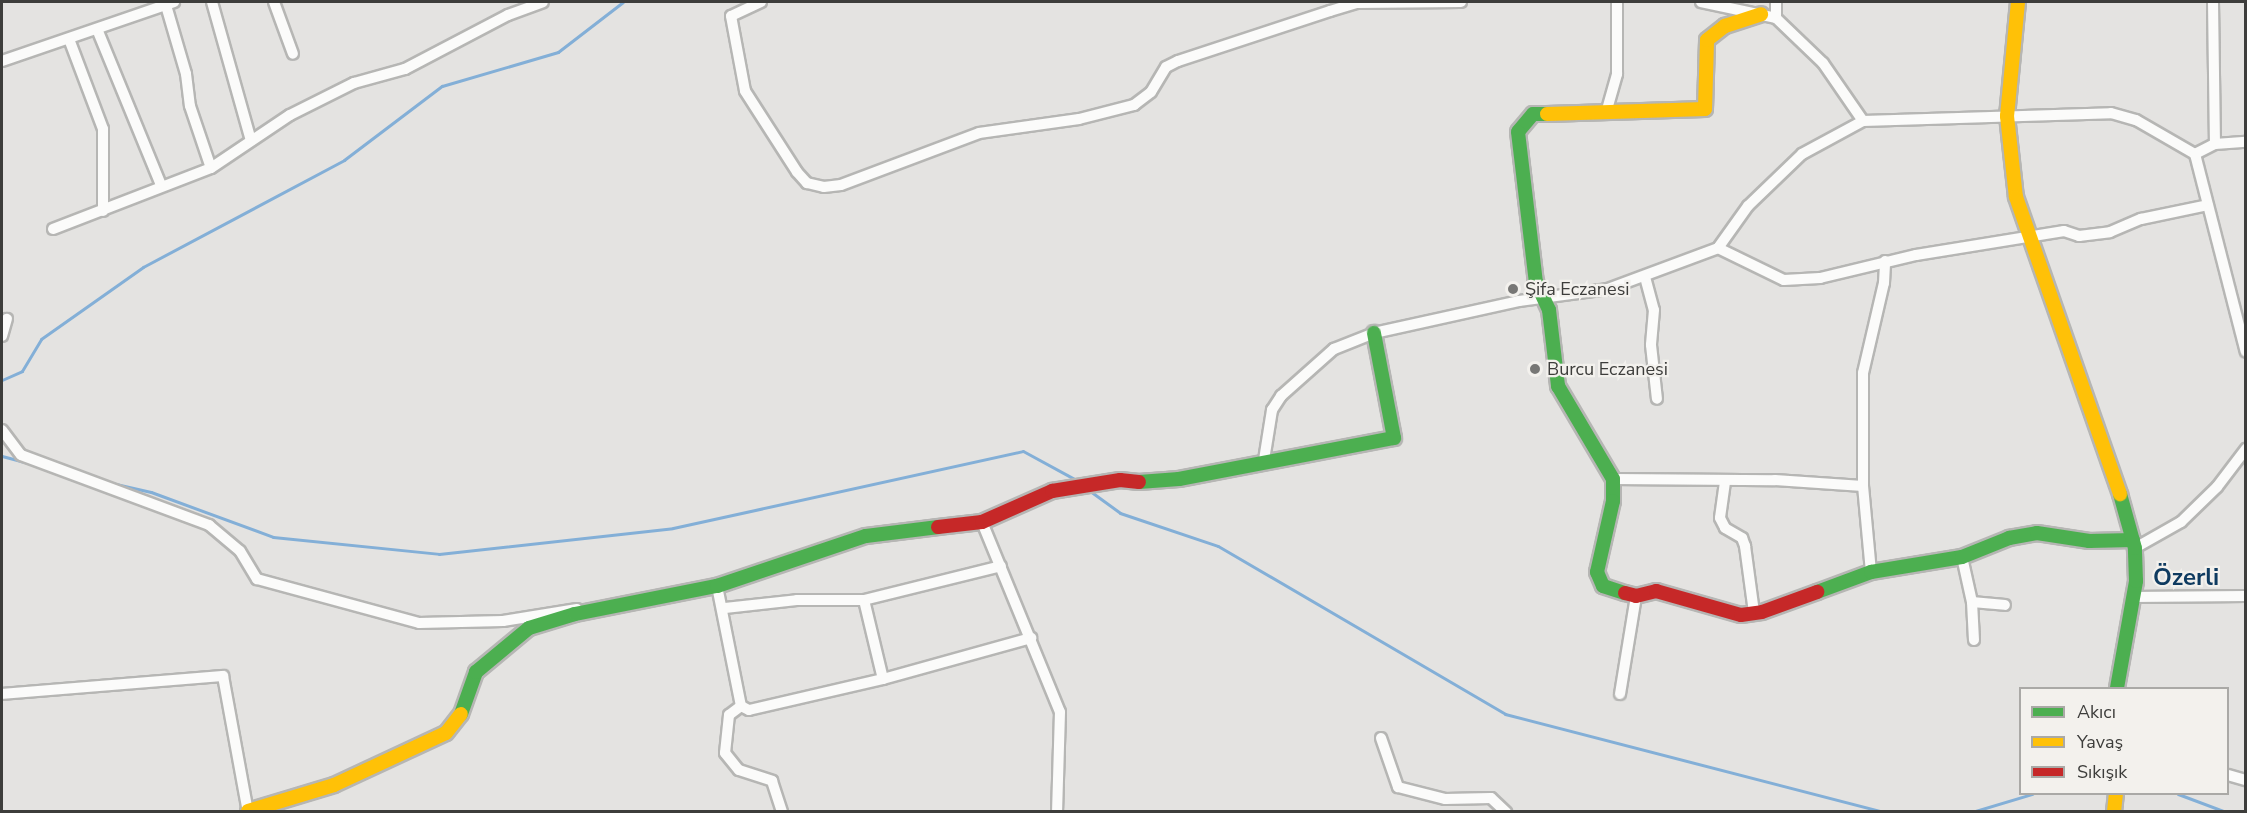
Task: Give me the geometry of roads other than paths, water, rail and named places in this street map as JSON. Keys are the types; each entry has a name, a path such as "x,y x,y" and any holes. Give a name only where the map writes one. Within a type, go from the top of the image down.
{"street":[{"path":"2,60 69,39 168,2 186,74 190,106 211,168"},
{"path":"212,2 251,141"},
{"path":"274,2 293,54"},
{"path":"53,229 103,211 161,185 211,168 290,115 354,83 405,69 508,15 543,2"},
{"path":"761,2 731,16 745,91 797,172 807,183 824,187 841,185 979,133 1079,119 1134,105 1151,92 1166,67 1178,61 1356,3 1461,2"},
{"path":"1606,113 1617,74 1617,2"},
{"path":"1701,2 1776,18 1823,63 1863,121"},
{"path":"1776,2 1776,18"},
{"path":"2018,2 2007,116 2010,162 2030,238 2134,544 2132,597 2117,687"},
{"path":"2012,60 2024,2"},
{"path":"2213,2 2215,144"},
{"path":"1761,14 1725,26 1707,40 1705,109 1533,114 1518,132 1519,160 1542,298 1549,310 1558,386 1613,479 1613,501 1597,572 1602,586 1636,596 1656,591 1741,615 1754,613 1871,572 1962,557 2009,538 2037,533 2089,541 2134,544 2155,541 2181,522 2217,486 2246,449"},
{"path":"97,29 161,185"},
{"path":"69,39 103,129 103,211"},
{"path":"1264,460 1272,410 1281,396 1334,349 1374,333 1542,298 1608,289 1718,248 1748,206 1802,154 1863,121 2111,113 2136,120 2195,154 2246,352"},
{"path":"2195,154 2215,144 2246,142"},
{"path":"1718,248 1784,280 1820,278 1885,261 2064,231 2079,236 2110,232 2141,219 2208,205"},
{"path":"1871,572 1863,486 1863,373 1884,284 1885,261"},
{"path":"1645,277 1654,310 1651,345 1657,399"},
{"path":"2,336 7,319"},
{"path":"2,694 223,676 248,811 280,798 334,785 446,733 463,711 476,672 529,628 575,614 625,606 717,586 866,536 982,522 1052,491 1120,480 1153,483 1264,460 1394,438 1374,333"},
{"path":"2,430 21,455 209,525 240,551 257,579 419,623 503,621 551,612 625,606"},
{"path":"1613,479 1725,482 1775,480 1863,486"},
{"path":"1725,482 1720,518 1725,528 1742,538 1745,546 1754,613"},
{"path":"982,522 1060,712 1057,812"},
{"path":"1962,557 1972,602 1974,640"},
{"path":"725,608 797,600 864,600 1001,566"},
{"path":"717,586 725,608 741,706"},
{"path":"1620,694 1636,596"},
{"path":"2132,597 2246,597"},
{"path":"864,600 883,679"},
{"path":"1972,602 2005,605"},
{"path":"741,706 749,710 883,679 1031,638"},
{"path":"741,706 729,715 725,753 739,770 772,782 782,812"},
{"path":"1381,738 1398,787 1445,799 1491,798 1506,812"},
{"path":"2229,775 2246,780"}],"waterway":[{"path":"2,380 22,371 41,339 143,267 344,160 442,86 558,52 623,2"},
{"path":"107,482 151,492 273,537 439,554 673,528 1023,451 1078,481"},
{"path":"2,456 28,463"},
{"path":"1090,491 1120,513 1218,546 1505,714 1885,812"},
{"path":"1972,812 2029,795"},
{"path":"2181,795 2226,812"}],"place":[{"name":"Şifa Eczanesi","path":"1513,289"},
{"name":"Burcu Eczanesi","path":"1535,369"}],"district":[{"name":"Özerli","path":"2186,578"}]}
